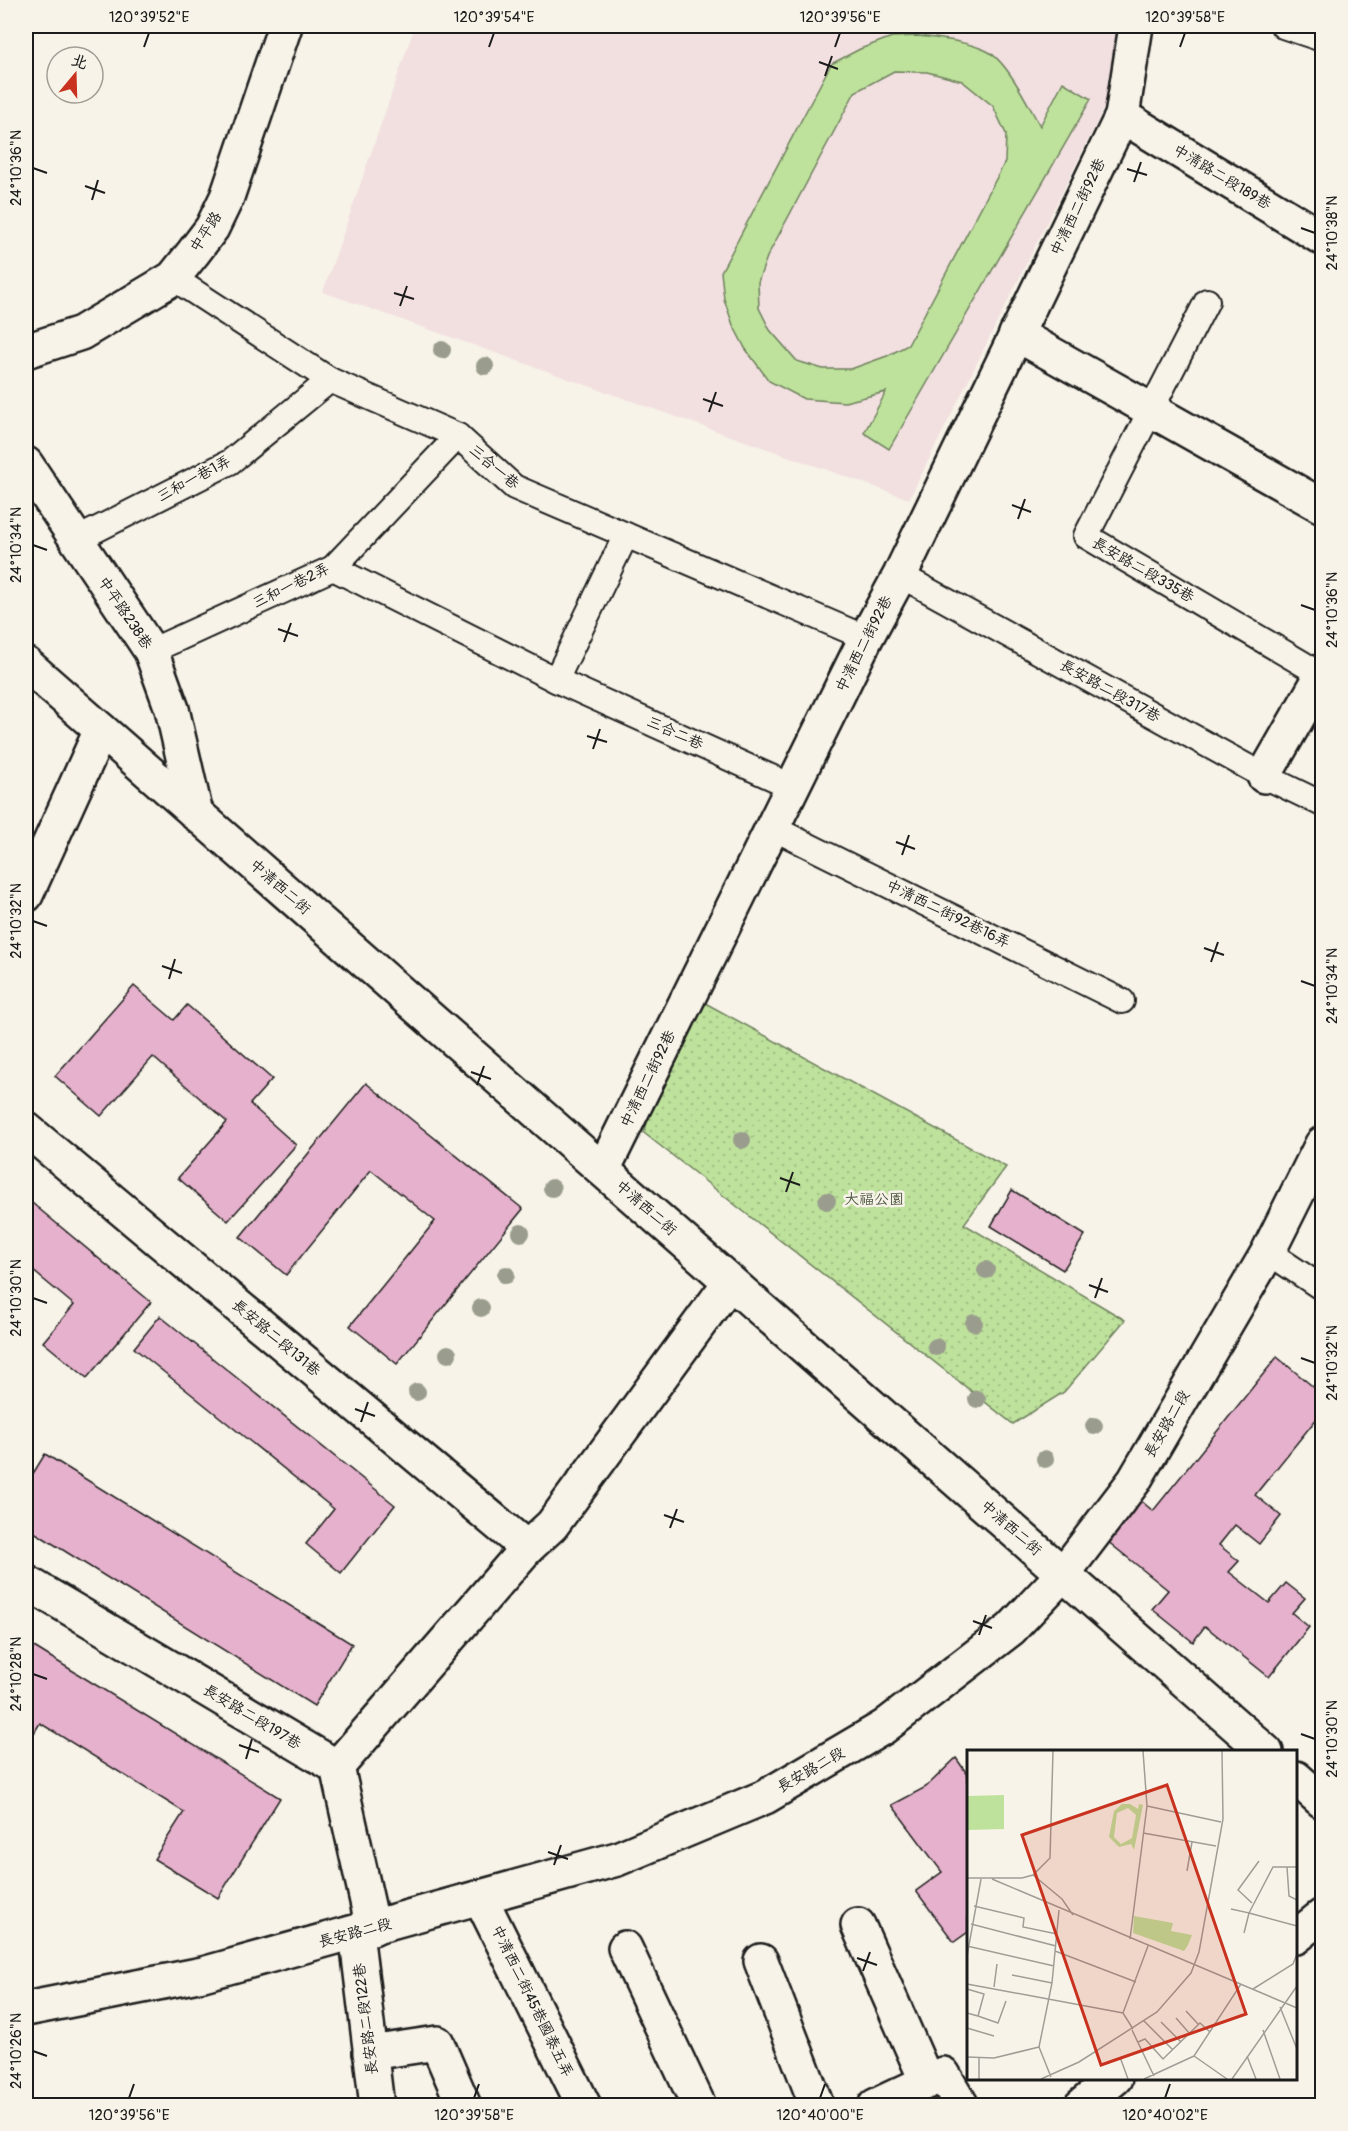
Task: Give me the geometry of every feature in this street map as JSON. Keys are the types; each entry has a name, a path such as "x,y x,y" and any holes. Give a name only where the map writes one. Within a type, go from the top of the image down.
{"street":[{"name":"中平路","path":"26,351 81,333 172,278 212,228 227,197 285,26"},
{"name":"中清西二街92巷","path":"603,1170 866,638 900,575 1122,116 1136,26"},
{"name":"中清路二段189巷","path":"1122,116 1323,238"},
{"path":"1016,334 1323,506"},
{"name":"中平路238巷","path":"26,464 152,651 172,709 196,814"},
{"name":"中清西二街","path":"26,664 1264,1750"},
{"name":"長安路二段335巷","path":"1264,776 1322,675"},
{"path":"26,895 101,730"},
{"name":"長安路二段131巷","path":"26,1129 527,1548"},
{"name":"長安路二段","path":"26,2009 203,1974 617,1859 765,1797 884,1727 1011,1629 1063,1574 1134,1481 1268,1252 1323,1144"},
{"path":"365,1930 337,1767 527,1548 552,1525 730,1282"},
{"name":"長安路二段197巷","path":"26,1582 337,1767"},
{"path":"1297,1779 1323,1801"},
{"name":"中清西二街45巷國泰五弄","path":"480,1897 584,2106"},
{"path":"1297,1936 1323,1916"},
{"path":"858,1925 927,2082"},
{"name":"長安路二段122巷","path":"365,1930 370,2053 376,2106"},
{"path":"625,1948 699,2106"},
{"path":"761,1961 817,2106"},
{"path":"370,2053 437,2043 464,2106"},
{"path":"875,2106 943,2074 962,2106"},
{"path":"1081,2106 1114,2080"}],"lane":[{"path":"1283,26 1323,39"},
{"name":"三合一巷","path":"172,278 330,380 458,436 514,487 866,638"},
{"name":"長安路二段335巷","path":"1207,301 1086,536 1322,675"},
{"name":"三和一巷1弄","path":"76,540 230,462 330,380"},
{"name":"三和一巷2弄","path":"152,651 333,568 458,436"},
{"path":"556,680 626,535"},
{"name":"三合二巷","path":"333,568 556,680 793,787"},
{"name":"長安路二段317巷","path":"900,575 1264,776 1323,804"},
{"name":"中清西二街92巷16弄","path":"773,828 1122,1001"},
{"path":"1268,1252 1323,1288"}],"shaded area":[{"path":"415,26 1125,26 1111,94 909,499 323,292"}],"green space":[{"path":"919,36 945,39 987,51 995,56 1010,74 1040,126 1063,82 1091,99 889,449 864,433 886,392 845,402 804,399 769,381 745,348 733,325 724,299 721,272 831,64 860,49 892,37","holes":["894,71 927,72 962,81 993,106 1006,134 1005,162 908,345 887,356 851,369 823,369 797,361 770,330 759,308 758,282 767,257 855,92"]},
{"name":"大福公園","path":"696,998 1006,1167 964,1224 1125,1320 1064,1392 1013,1424 644,1133 665,1064"}],"building":[{"path":"134,986 174,1020 187,1005 272,1079 250,1104 296,1145 228,1221 178,1178 227,1122 153,1057 101,1116 55,1076"},
{"path":"366,1083 523,1209 397,1364 350,1326 435,1221 371,1170 286,1275 240,1237"},
{"path":"1012,1190 1085,1235 1063,1270 991,1226"},
{"path":"26,1198 151,1302 87,1378 43,1342 74,1305 26,1265"},
{"path":"160,1316 395,1505 341,1573 306,1544 334,1509 134,1348"},
{"path":"1277,1357 1322,1394 1322,1412 1255,1495 1281,1516 1259,1544 1235,1525 1219,1545 1239,1561 1229,1572 1269,1603 1286,1583 1305,1598 1292,1613 1309,1627 1269,1677 1205,1626 1193,1642 1152,1609 1168,1590 1107,1541 1140,1500 1153,1511"},
{"path":"45,1454 352,1644 314,1706 26,1527 26,1485"},
{"path":"34,1647 280,1798 218,1898 154,1859 184,1812 40,1723 26,1746 26,1660"},
{"path":"956,1758 967,1774 967,1933 954,1942 916,1891 942,1872 892,1805 926,1787"}]}
